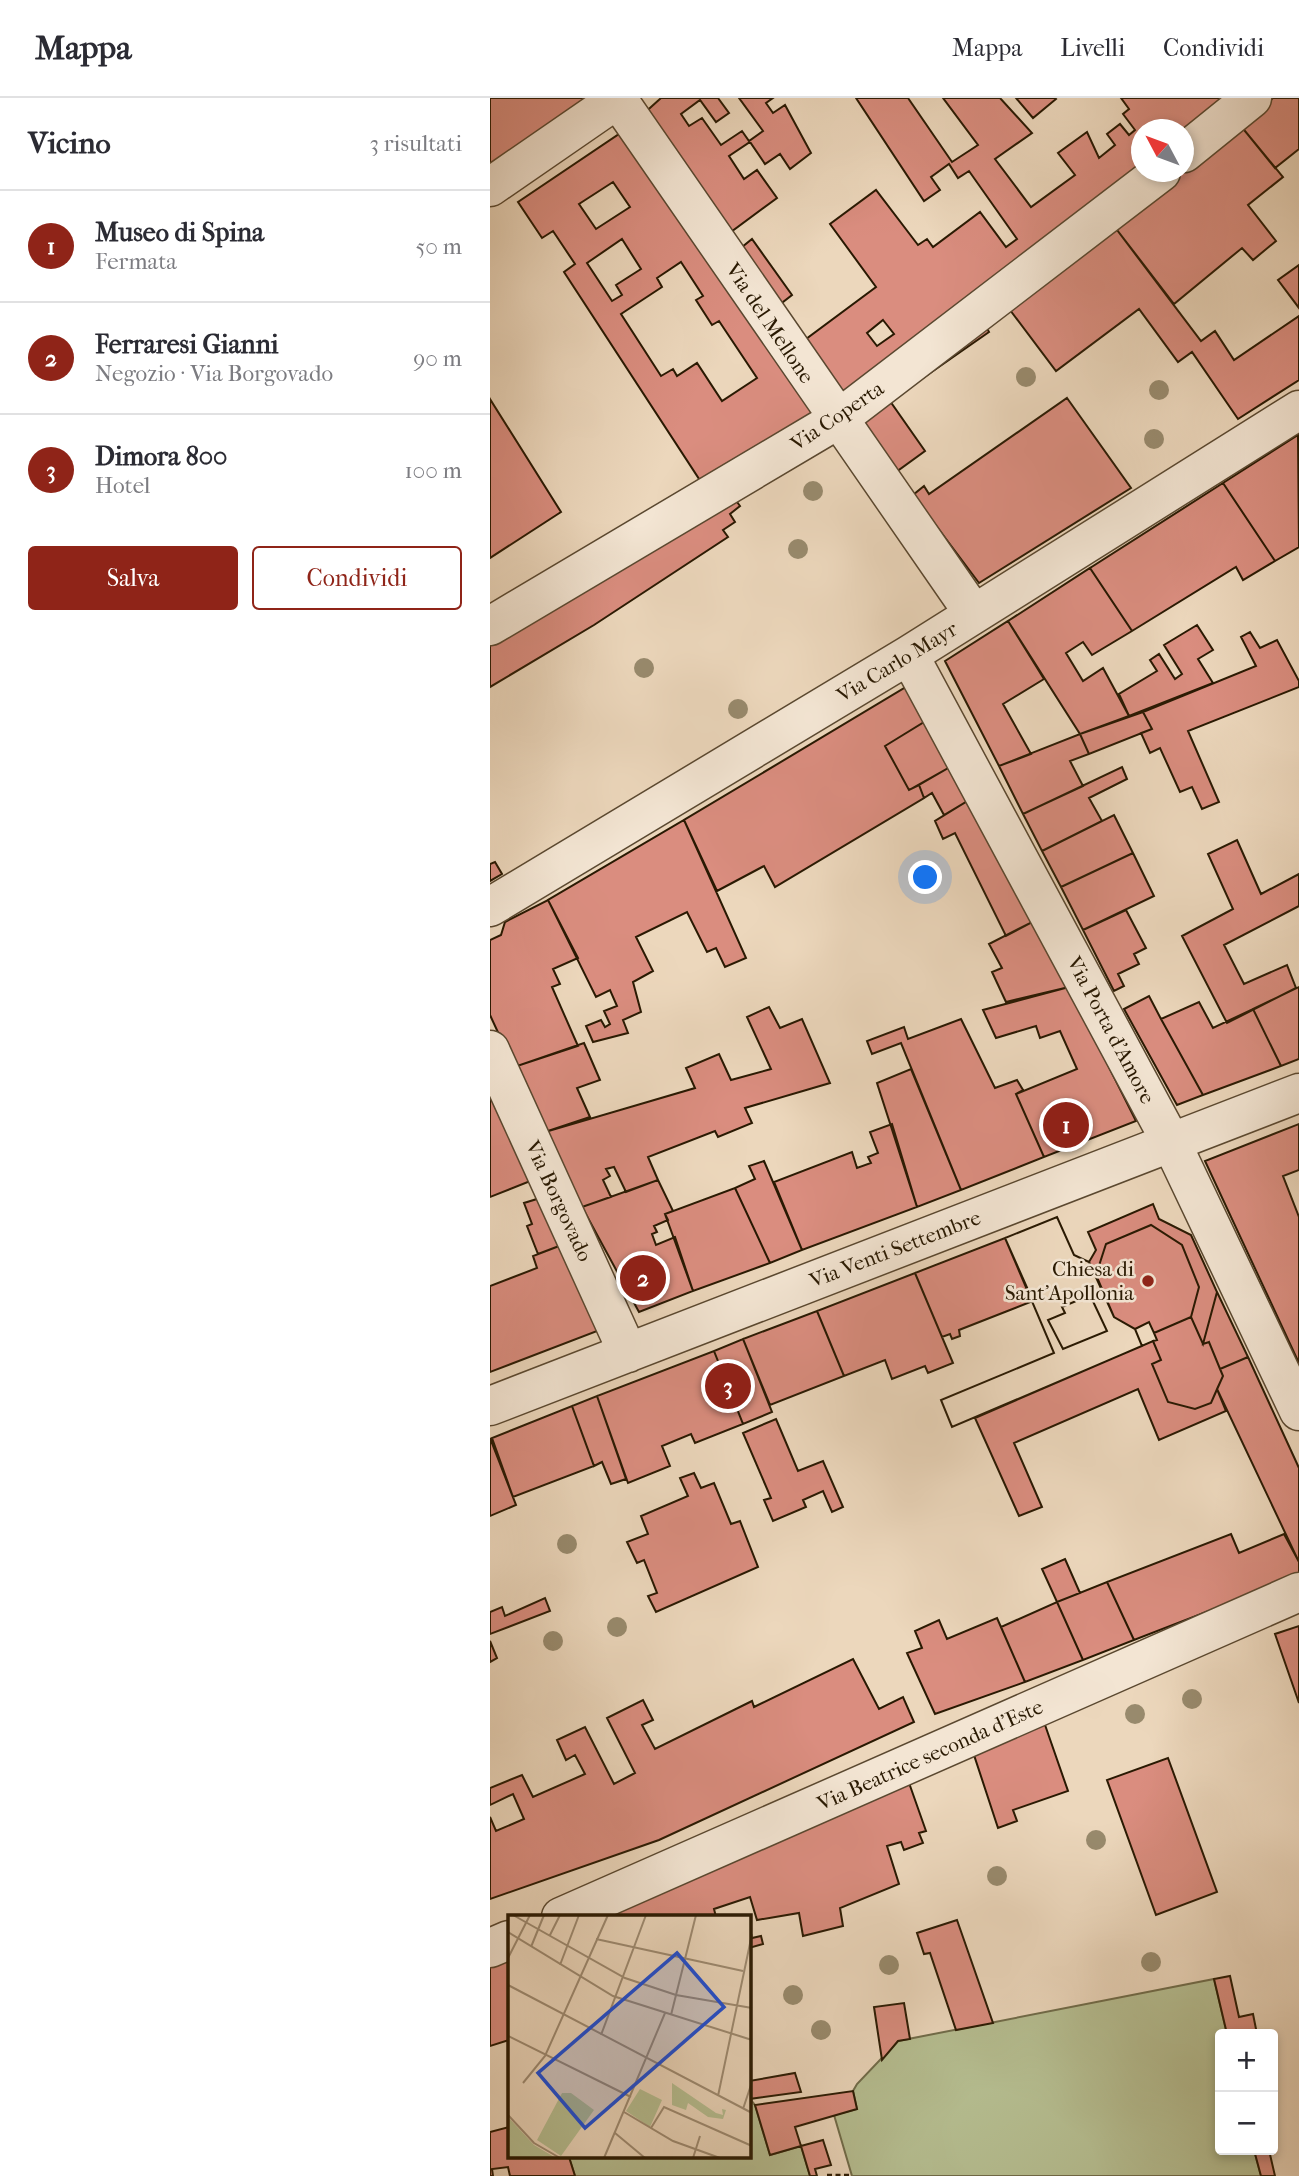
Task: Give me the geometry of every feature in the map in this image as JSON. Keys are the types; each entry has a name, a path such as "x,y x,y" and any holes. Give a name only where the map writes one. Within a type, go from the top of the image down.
{"street":[{"path":"490,187 618,98"},
{"name":"Via del Mellone","path":"618,98 837,420 974,614"},
{"path":"1194,145 1252,98"},
{"name":"Via Coperta","path":"490,626 837,420 1148,182"},
{"name":"Via Carlo Mayr","path":"490,907 909,655 1299,410"},
{"name":"Via Porta d'Amore","path":"909,655 1171,1142 1299,1411"},
{"name":"Via Borgovado","path":"490,1050 628,1353"},
{"name":"Via Venti Settembre","path":"490,1406 1299,1093"},
{"name":"Via Beatrice seconda d'Este","path":"566,1915 1299,1592"},
{"path":"490,1948 508,1940"}],"path":[{"path":"827,2176 850,2176"}],"green space":[{"path":"1214,1979 1226,2029 1215,2029 1215,2155 1255,2155 1261,2176 852,2176 834,2115 857,2109 853,2091 857,2084 898,2041"},
{"path":"751,2100 755,2105 770,2155 801,2146 810,2176 575,2176 569,2158 751,2158"}],"building":[{"path":"490,98 600,98 490,172"},
{"path":"661,98 718,98 729,113 716,122 700,100 681,114 689,126 702,118 721,145 742,131 749,141 763,131 739,98 773,98 766,103 773,113 785,105 811,153 790,169 780,154 765,164 750,142 729,156 744,179 757,170 777,198 731,232 742,247 752,239 792,295 774,309 640,117"},
{"path":"856,98 908,98 952,162 978,145 943,98 1000,98 1032,133 995,159 1031,207 1075,175 1058,153 1087,132 1099,158 1115,145 1107,134 1120,124 1129,135 1131,133 1131,180 841,404 798,345 876,287 830,224 876,190 918,245 927,239 933,247 980,212 1006,247 1017,239 969,171 958,178 949,164 931,177 940,190 924,201","holes":["883,320 894,334 877,346 867,333"]},
{"path":"1016,98 1055,98 1056,99 1033,118"},
{"path":"1121,98 1238,98 1194,124 1194,119 1131,119 1131,125 1123,114 1129,109"},
{"path":"1273,98 1299,98 1299,149 1275,168 1240,125"},
{"path":"1240,125 1283,177 1248,205 1276,241 1253,260 1242,248 1174,304 1114,226 1169,182 1194,182 1194,162"},
{"path":"628,128 823,411 705,488 564,272 575,264 553,231 542,238 518,202","holes":["613,182 630,207 596,229 579,204","622,239 641,269 616,285 622,295 612,301 587,263","681,262 703,296 696,300 712,325 719,321 757,378 722,401 697,363 677,376 673,369 661,376 621,314 662,287 657,278"]},
{"path":"1114,226 1201,341 1215,331 1234,360 1299,316 1299,380 1238,419 1192,352 1178,362 1139,309 1056,371 1007,306"},
{"path":"1299,265 1299,308 1278,280"},
{"path":"983,322 989,332 890,401 925,451 896,472 854,415"},
{"path":"1067,398 1131,488 979,583 913,495 924,486 929,494"},
{"path":"490,399 561,512 490,558"},
{"path":"1298,435 1299,547 1275,561 1223,483"},
{"path":"1223,483 1275,561 1243,580 1236,567 1132,631 1090,568"},
{"path":"732,495 740,506 730,514 735,522 723,530 728,537 594,625 490,687 490,642"},
{"path":"1090,568 1132,631 1092,655 1083,642 1066,653 1083,681 1103,668 1129,716 1080,734 1008,621"},
{"path":"1008,621 1044,679 1003,704 1031,754 999,766 945,661"},
{"path":"1197,625 1213,650 1198,659 1213,683 1129,716 1119,694 1157,671 1150,660 1159,654 1175,679 1182,674 1164,645"},
{"path":"1250,632 1260,648 1277,640 1299,681 1299,687 1188,731 1219,802 1202,809 1192,787 1180,792 1160,748 1150,753 1141,733 1152,729 1143,712 1256,666 1241,637"},
{"path":"916,681 934,716 885,746 909,790 919,785 924,798 775,887 764,866 717,891 684,820"},
{"path":"1143,712 1152,729 1089,754 1080,734"},
{"path":"934,716 957,763 909,790 885,746"},
{"path":"1080,734 1089,754 1070,761 1083,786 1023,814 999,766"},
{"path":"957,763 974,797 944,815 932,793 924,798 919,785"},
{"path":"1122,767 1127,779 1089,798 1102,821 1042,851 1023,814"},
{"path":"974,797 1036,920 1006,936 955,833 943,839 935,821"},
{"path":"1114,815 1133,853 1061,887 1042,851"},
{"path":"684,820 746,958 725,967 716,948 707,952 687,912 636,937 653,971 633,982 641,1012 623,1020 628,1033 593,1042 586,1026 601,1020 605,1027 610,1024 604,1011 617,1006 610,990 596,997 548,900"},
{"path":"1237,840 1261,894 1299,874 1299,906 1224,945 1244,984 1287,965 1296,988 1227,1023 1182,936 1233,909 1208,854"},
{"path":"1133,853 1154,896 1083,930 1061,887"},
{"path":"495,862 502,874 490,881 490,864"},
{"path":"548,900 578,958 553,969 560,984 552,987 578,1046 514,1067 490,1015 490,940 501,935 505,922"},
{"path":"1126,910 1146,948 1134,954 1139,964 1118,974 1124,986 1114,991 1083,930"},
{"path":"1036,920 1069,987 1006,1002 992,972 1002,968 989,944"},
{"path":"1069,987 1136,1121 1044,1157 1016,1094 1077,1069 1060,1031 1040,1038 1036,1026 996,1038 983,1010"},
{"path":"1299,987 1299,1059 1281,1066 1253,1009"},
{"path":"1149,996 1203,1095 1177,1105 1124,1009"},
{"path":"1199,1002 1213,1028 1253,1009 1281,1066 1203,1095 1161,1019"},
{"path":"769,1007 780,1028 802,1019 830,1083 745,1108 752,1123 718,1137 715,1131 648,1157 658,1180 626,1192 614,1167 606,1169 610,1176 603,1180 611,1197 582,1207 545,1132 695,1088 686,1068 719,1054 731,1080 771,1069 747,1017"},
{"path":"961,1019 995,1088 1017,1080 1023,1090 1016,1094 1044,1157 961,1190 901,1043 872,1054 867,1041 904,1027 908,1039"},
{"path":"584,1043 600,1080 577,1088 590,1117 545,1132 514,1067"},
{"path":"911,1069 961,1190 917,1207 877,1083"},
{"path":"490,1071 538,1178 490,1197"},
{"path":"892,1124 917,1207 802,1250 774,1182 852,1152 857,1168 871,1163 868,1157 878,1153 870,1132"},
{"path":"1299,1124 1299,1170 1283,1176 1299,1217 1299,1363 1205,1161"},
{"path":"764,1161 802,1250 770,1263 735,1188 755,1179 749,1166"},
{"path":"658,1180 673,1211 665,1214 668,1220 654,1226 657,1232 652,1234 656,1245 675,1237 693,1291 639,1312 582,1207"},
{"path":"735,1188 770,1263 693,1291 665,1214"},
{"path":"537,1199 567,1243 538,1254 527,1226 532,1224 524,1203"},
{"path":"1153,1204 1159,1219 1191,1235 1217,1292 1203,1344 1191,1317 1199,1287 1182,1245 1151,1225 1106,1244 1096,1275 1089,1262 1096,1250 1088,1232"},
{"path":"1057,1217 1074,1255 1089,1262 1114,1317 1135,1329 1142,1346 952,1427 941,1400 1054,1353 1005,1238","holes":["1090,1295 1107,1331 1063,1349 1048,1320 1065,1313 1062,1307"]},
{"path":"1057,1217 1074,1255 1089,1262 1114,1317 1135,1329 1142,1346 952,1427 941,1400 1054,1353 1005,1238"},
{"name":"Chiesa di Sant'Apollonia","path":"1151,1225 1182,1245 1199,1287 1191,1317 1154,1333 1149,1322 1135,1329 1114,1317 1096,1275 1106,1244"},
{"path":"1005,1238 1033,1301 959,1330 960,1336 952,1339 950,1334 942,1337 915,1273"},
{"path":"567,1243 605,1328 490,1372 490,1286 537,1268 533,1256"},
{"path":"915,1273 953,1363 928,1373 925,1366 892,1379 885,1360 844,1376 817,1311"},
{"path":"1217,1292 1248,1357 1220,1369 1209,1342 1203,1344"},
{"path":"1090,1295 1107,1331 1063,1349 1048,1320 1065,1313 1062,1307"},
{"path":"817,1311 844,1376 770,1405 743,1339"},
{"path":"1191,1317 1203,1344 1209,1342 1223,1376 1211,1403 1195,1409 1168,1402 1152,1364 1161,1360 1153,1341 1157,1340 1154,1333"},
{"path":"743,1339 772,1412 743,1424 714,1351"},
{"path":"1153,1341 1161,1360 1152,1364 1168,1402 1195,1409 1211,1403 1217,1389 1226,1411 1159,1440 1138,1389 1014,1443 1042,1507 1019,1516 975,1418"},
{"path":"714,1351 743,1424 695,1443 691,1434 662,1446 670,1466 628,1483 597,1396"},
{"path":"1248,1357 1299,1468 1299,1562 1217,1389 1223,1376 1220,1369"},
{"path":"597,1396 626,1479 611,1484 602,1462 594,1466 572,1406"},
{"path":"572,1406 594,1466 513,1497 492,1438"},
{"path":"776,1419 798,1471 823,1461 843,1507 832,1512 823,1491 803,1500 806,1507 773,1521 764,1500 771,1498 743,1433"},
{"path":"490,1438 516,1505 490,1516"},
{"path":"694,1473 701,1488 714,1483 731,1524 740,1521 758,1567 656,1612 648,1596 657,1593 644,1560 637,1563 627,1542 648,1534 641,1516 688,1496 680,1478"},
{"path":"1231,1534 1239,1553 1284,1534 1299,1562 1299,1576 1134,1640 1107,1582"},
{"path":"1065,1559 1080,1593 1057,1602 1042,1569"},
{"path":"1107,1582 1134,1640 1083,1660 1057,1602"},
{"path":"545,1598 550,1611 490,1634 490,1612 502,1607 505,1616"},
{"path":"1057,1602 1083,1660 1025,1682 1001,1627"},
{"path":"997,1618 1025,1682 935,1714 907,1653 922,1648 915,1631 939,1620 947,1639"},
{"path":"1299,1626 1299,1703 1275,1634"},
{"path":"490,1641 497,1658 490,1662"},
{"path":"853,1659 879,1709 903,1697 914,1722 659,1840 490,1899 490,1817 496,1831 524,1819 513,1794 490,1805 490,1788 522,1775 533,1797 585,1774 575,1755 566,1760 557,1740 585,1727 614,1784 635,1773 607,1718 643,1700 653,1720 642,1725 655,1749 752,1701 754,1707"},
{"path":"1044,1722 1068,1791 1013,1810 1017,1821 998,1828 973,1752"},
{"path":"1168,1758 1217,1892 1156,1915 1107,1780"},
{"path":"908,1780 926,1831 919,1833 923,1843 904,1850 901,1842 887,1846 899,1884 840,1908 843,1926 803,1936 799,1913 757,1920 750,1897 714,1909 716,1915 596,1915"},
{"path":"957,1920 993,2023 956,2030 930,1953 924,1954 917,1933"},
{"path":"751,1935 752,1938 761,1936 763,1944 751,1947"},
{"path":"508,1951 508,2040 490,2046 490,1959"},
{"path":"1230,1976 1239,2017 1253,2014 1256,2029 1226,2029 1214,1979"},
{"path":"904,2003 910,2039 898,2041 882,2060 874,2007"},
{"path":"795,2073 801,2092 751,2099 751,2081"},
{"path":"853,2091 857,2109 795,2127 801,2146 770,2155 755,2105"},
{"path":"508,2127 508,2158 569,2158 575,2176 510,2176 508,2167 492,2169 493,2176 490,2176 490,2132"},
{"path":"823,2140 831,2165 815,2169 817,2176 810,2176 801,2146"},
{"path":"1255,2155 1270,2155 1275,2176 1261,2176"}],"place":[{"name":"Museo di Spina","path":"1066,1125"},
{"name":"Ferraresi Gianni","path":"643,1278"},
{"name":"Chiesa di Sant'Apollonia","path":"1148,1281"},
{"name":"Dimora 800","path":"728,1386"}]}
